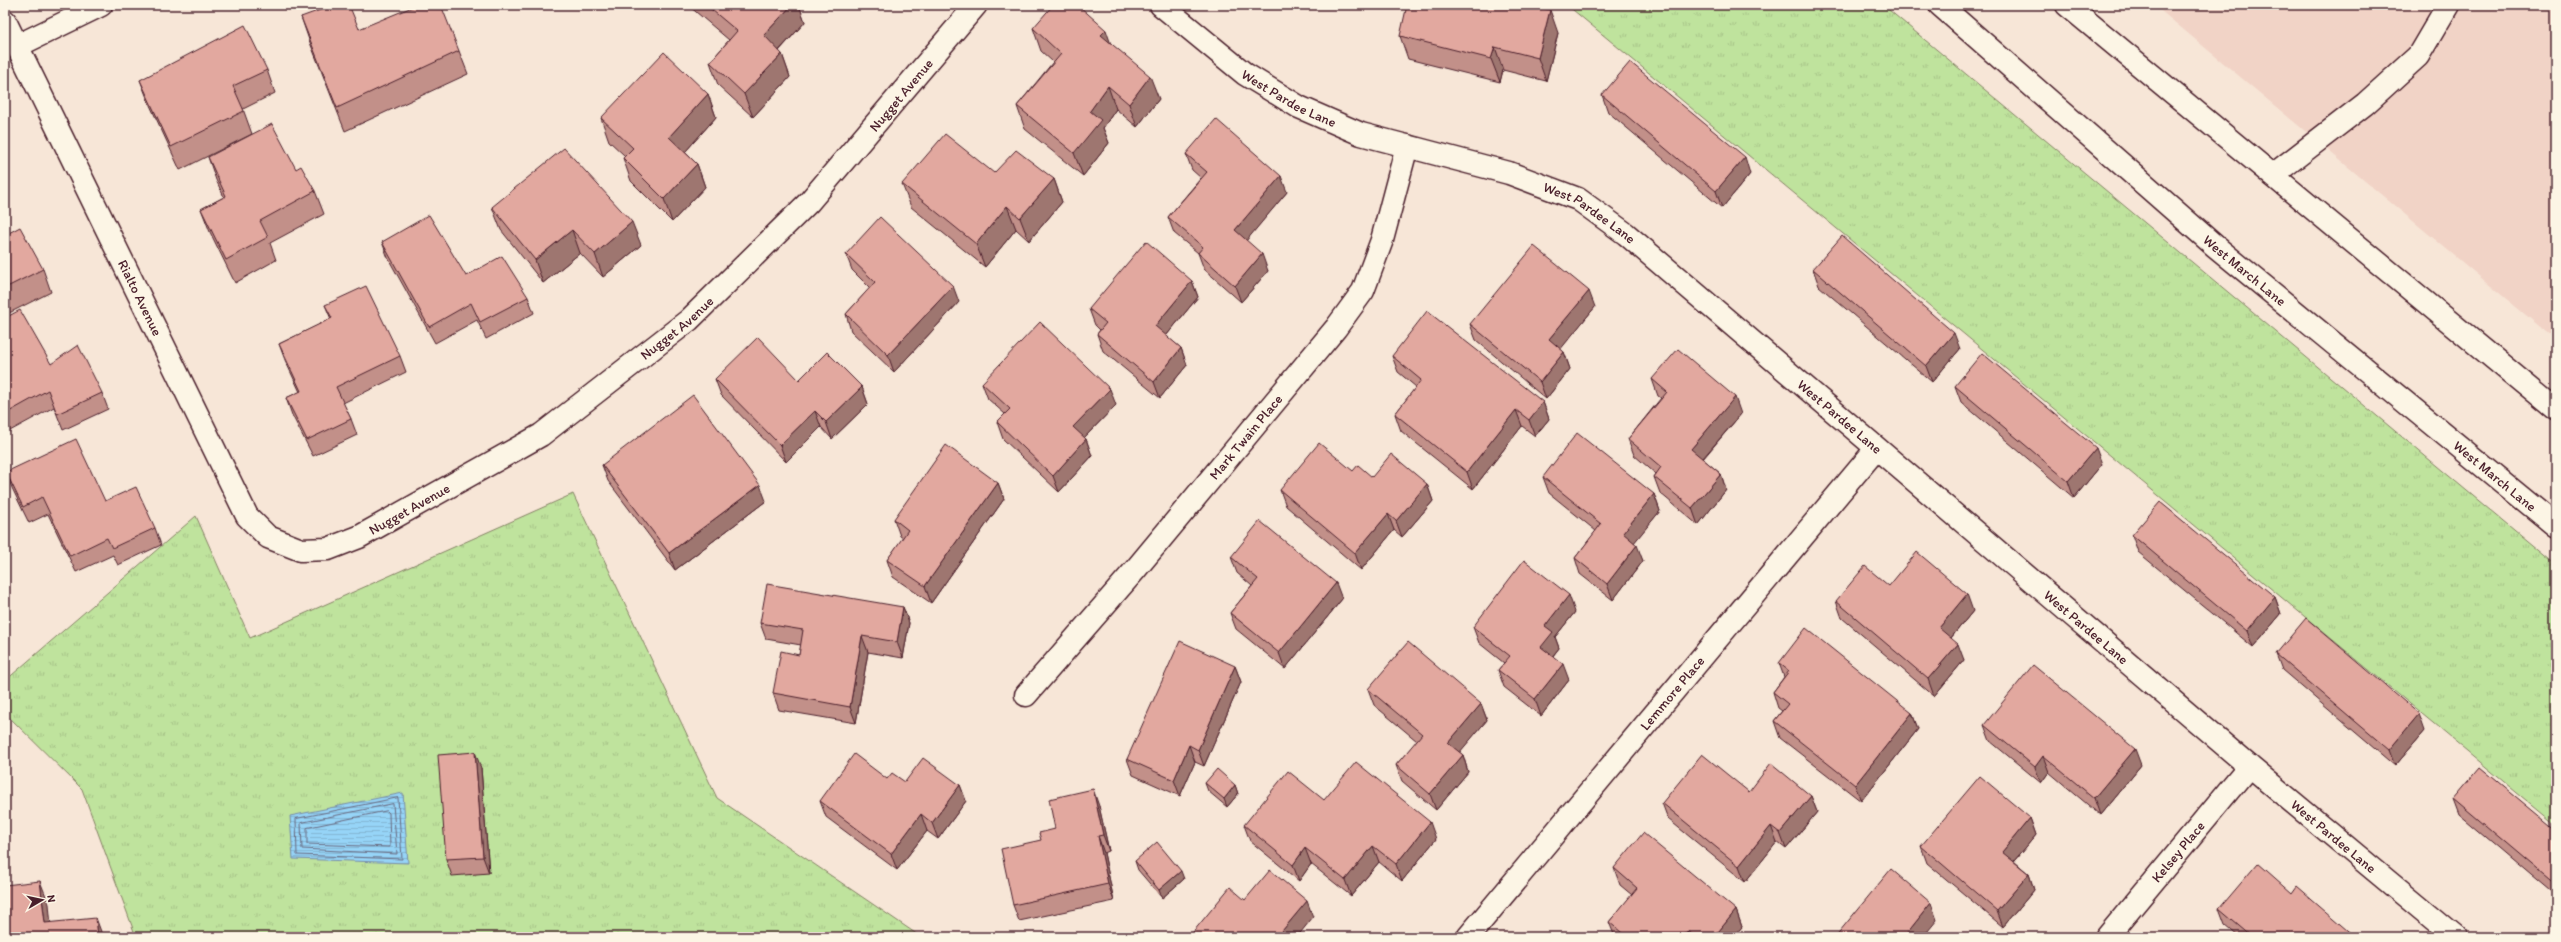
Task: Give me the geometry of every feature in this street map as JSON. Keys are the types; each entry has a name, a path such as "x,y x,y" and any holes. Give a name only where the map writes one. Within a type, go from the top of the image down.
{"street":[{"path":"18,46 101,5"},
{"name":"Nugget Avenue","path":"301,550 328,550 359,537 541,435 689,320 810,202 976,5"},
{"name":"West Pardee Lane","path":"1161,5 1245,74 1299,107 1361,134 1509,173 1578,199 1626,234 2249,766 2455,937"},
{"name":"West March Lane","path":"1940,5 2216,246 2556,526"},
{"path":"2067,5 2556,410"},
{"path":"2273,175 2366,104 2418,56 2448,5"},
{"name":"Rialto Avenue","path":"5,21 247,516 268,537 301,550"},
{"name":"Mark Twain Place","path":"1026,695 1140,564 1336,328 1363,290 1382,240 1407,146"},
{"name":"Lemmore Place","path":"1468,937 1876,449"},
{"name":"Kelsey Place","path":"2107,937 2249,766"}],"shaded area":[{"path":"2154,5 2556,5 2556,340 2504,297"}],"green space":[{"path":"1567,5 1883,5 2556,565 2556,825"},
{"path":"573,494 717,798 921,937 136,937 82,789 5,713 5,681 196,516 250,638"}],"water":[{"path":"403,793 408,863 293,859 290,816"}],"building":[{"path":"334,5 349,5 359,29 417,5 441,5 459,51 337,108 301,17"},
{"path":"706,5 792,5 764,35 782,54 744,94 710,62 737,31"},
{"path":"1053,5 1078,5 1106,30 1101,35 1150,76 1129,104 1108,86 1090,111 1101,120 1074,153 1017,106 1061,54 1033,28"},
{"path":"1407,5 1531,5 1550,10 1538,58 1495,47 1491,59 1400,36"},
{"path":"245,25 267,70 233,86 244,111 171,147 140,80"},
{"path":"664,52 708,94 669,137 697,164 664,199 623,158 633,148 601,118"},
{"path":"1630,62 1745,157 1716,191 1602,95"},
{"path":"1216,119 1281,176 1235,230 1262,254 1235,286 1198,253 1203,247 1168,217 1207,172 1186,154"},
{"path":"272,124 296,169 301,166 315,191 260,221 268,237 226,260 201,209 226,196 208,157"},
{"path":"945,134 994,173 1016,150 1054,179 1020,218 1007,206 976,244 902,184"},
{"path":"564,148 632,222 595,254 572,230 535,260 492,207"},
{"path":"429,215 466,276 502,256 528,297 480,322 471,303 429,327 382,242"},
{"path":"880,217 953,286 888,355 846,314 875,282 846,254"},
{"path":"20,227 43,269 5,288 5,235"},
{"path":"1842,236 1954,333 1926,366 1813,269"},
{"path":"1146,241 1192,281 1155,326 1181,348 1154,382 1097,334 1106,323 1089,309"},
{"path":"1534,246 1589,291 1549,339 1564,352 1540,382 1470,324"},
{"path":"366,286 400,356 336,387 351,419 307,440 286,398 301,391 279,344 332,318 325,305"},
{"path":"20,310 51,364 78,345 102,393 57,414 48,390 5,414 5,318"},
{"path":"1427,311 1543,402 1529,420 1516,410 1467,472 1395,414 1421,380 1392,356"},
{"path":"1040,322 1110,389 1073,427 1086,439 1053,476 997,422 1010,409 982,383"},
{"path":"758,337 799,380 827,352 862,387 826,422 815,411 780,445 715,379"},
{"path":"1678,349 1735,397 1691,449 1721,474 1692,508 1654,477 1661,467 1628,439 1667,392 1652,379"},
{"path":"1982,353 2096,448 2068,481 1955,386"},
{"path":"693,395 760,485 669,553 602,465"},
{"path":"1577,433 1654,494 1623,533 1637,545 1607,584 1575,558 1601,524 1543,477"},
{"path":"76,439 105,501 136,487 155,528 112,548 107,538 70,556 42,497 23,507 6,472"},
{"path":"1319,443 1353,471 1358,465 1372,477 1391,454 1427,484 1396,521 1388,514 1355,553 1280,490"},
{"path":"946,445 998,483 925,586 887,560 908,530 894,519"},
{"path":"2160,502 2275,597 2247,631 2132,535"},
{"path":"1260,521 1336,583 1279,653 1230,613 1258,579 1231,557"},
{"path":"1917,552 1967,594 1939,628 1958,644 1928,679 1836,601 1865,566 1889,586"},
{"path":"1524,560 1569,595 1545,626 1553,632 1541,647 1563,664 1535,699 1498,670 1510,656 1473,627"},
{"path":"767,584 903,607 897,642 862,636 850,707 773,693 781,651 799,655 803,630 760,623"},
{"path":"2306,618 2419,714 2389,750 2276,654"},
{"path":"1806,628 1912,713 1855,785 1774,721 1788,704 1773,692 1789,671 1779,663"},
{"path":"1180,641 1235,666 1198,750 1189,745 1174,780 1127,759"},
{"path":"1408,642 1481,704 1448,743 1463,755 1430,794 1396,765 1422,734 1368,689"},
{"path":"2033,665 2135,749 2094,798 2043,756 2035,767 1984,725"},
{"path":"475,752 483,857 446,859 438,755"},
{"path":"854,754 887,779 892,773 905,782 923,758 960,785 932,823 921,814 891,854 820,801"},
{"path":"1702,754 1749,792 1771,763 1811,796 1780,833 1771,826 1739,866 1662,803"},
{"path":"1356,762 1430,822 1396,864 1373,846 1345,880 1305,848 1293,865 1244,825 1288,771 1324,800"},
{"path":"2480,767 2556,830 2556,886 2453,799"},
{"path":"1217,769 1235,785 1224,799 1205,783"},
{"path":"1980,776 2030,818 2002,852 2029,874 1997,911 1921,846"},
{"path":"1093,789 1103,835 1098,836 1108,884 1013,905 1001,849 1041,840 1039,833 1055,829 1049,799"},
{"path":"1643,833 1736,910 1714,937 1696,937 1688,931 1683,937 1627,937 1609,922 1637,888 1614,868"},
{"path":"1157,842 1181,871 1159,890 1135,861"},
{"path":"2258,863 2292,893 2297,886 2356,937 2252,937 2219,909"},
{"path":"1891,869 1931,903 1907,933 1911,937 1835,937"},
{"path":"1270,870 1307,901 1277,937 1189,937 1230,887 1245,900"},
{"path":"40,881 45,923 96,918 98,937 5,937 5,885"}]}
